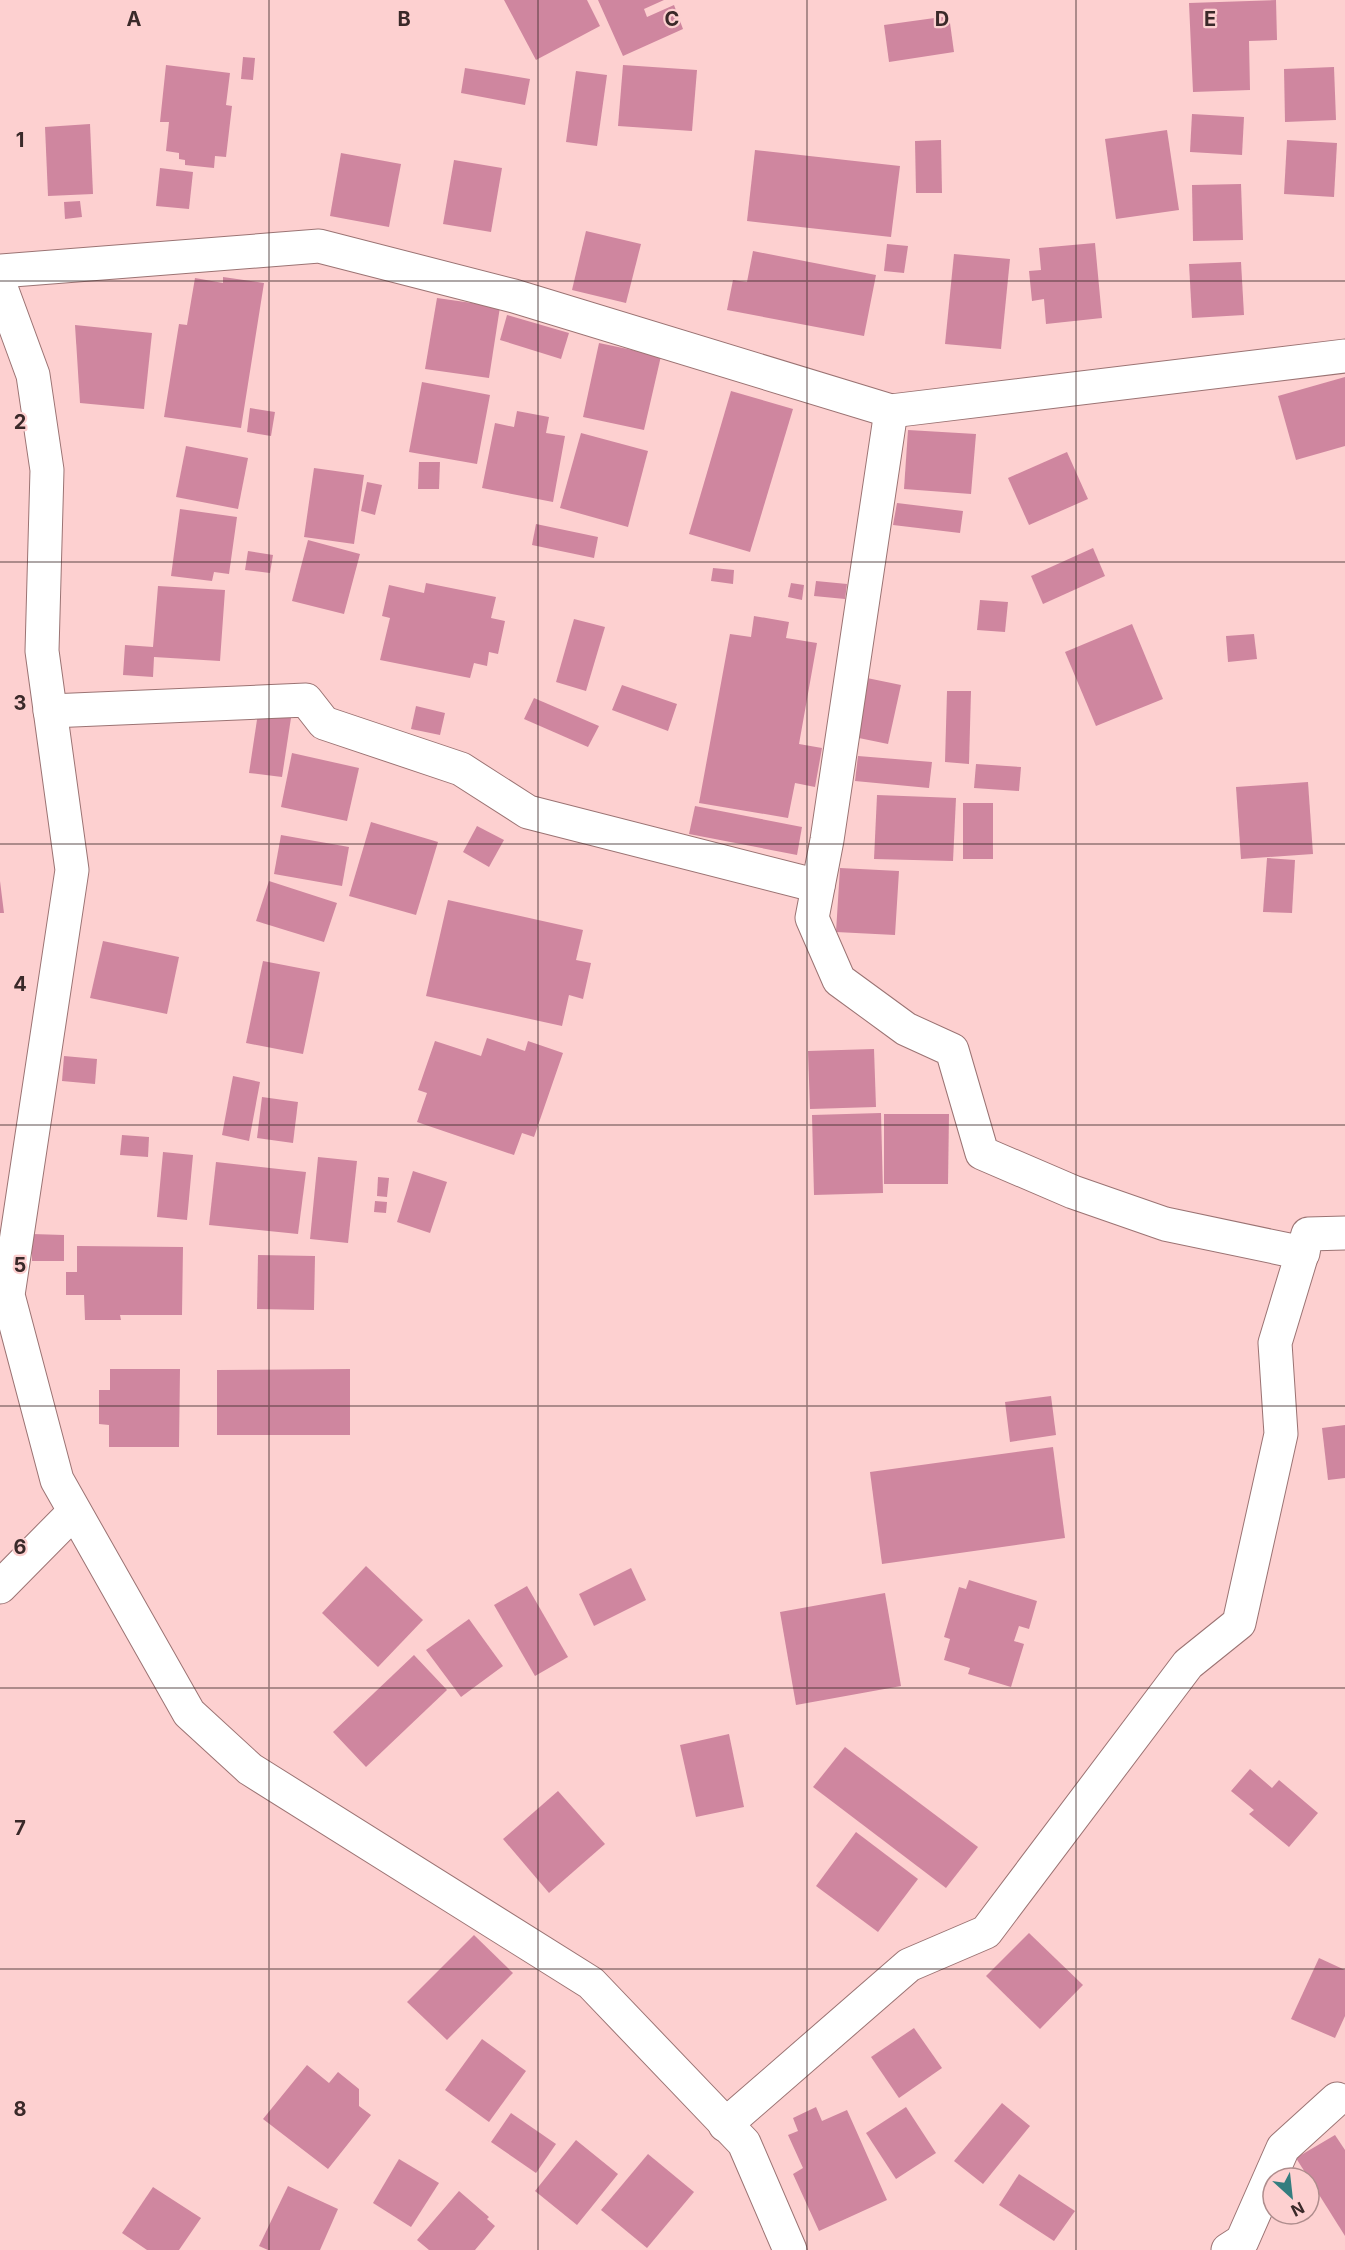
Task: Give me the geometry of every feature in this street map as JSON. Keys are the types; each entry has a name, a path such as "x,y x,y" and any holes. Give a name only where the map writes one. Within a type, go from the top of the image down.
{"street":[{"path":"0,271 319,246 514,296 891,411 1345,356"},
{"path":"0,285 33,375 47,470 42,651 72,870 8,1295 57,1480 189,1713 250,1769 591,1983 744,2143 790,2250"},
{"path":"891,411 812,918 839,980 906,1029 952,1050 982,1153 1073,1192 1165,1224 1303,1253"},
{"path":"50,711 306,700 324,723 461,769 528,812 818,886"},
{"path":"725,2125 909,1965 986,1932 1188,1664 1239,1623 1281,1434 1275,1342 1308,1234 1345,1233"},
{"path":"0,1587 74,1512"},
{"path":"1228,2250 1242,2241 1283,2148 1337,2099"}],"building":[{"path":"504,0 587,0 600,26 536,60"},
{"path":"598,0 664,0 644,9 647,17 674,5 683,29 623,56"},
{"path":"1276,0 1277,40 1249,41 1250,90 1193,92 1189,3"},
{"path":"949,16 954,52 889,62 884,25"},
{"path":"243,57 255,58 253,80 241,79"},
{"path":"166,65 230,73 226,105 232,106 226,157 215,156 214,168 185,165 185,160 179,159 179,153 166,151 169,122 160,122"},
{"path":"623,65 697,70 692,131 618,126"},
{"path":"1334,67 1336,120 1285,122 1284,69"},
{"path":"465,68 530,79 525,105 461,93"},
{"path":"576,71 607,75 597,146 566,142"},
{"path":"1192,114 1244,117 1242,155 1190,152"},
{"path":"90,124 93,194 48,196 45,127"},
{"path":"1167,130 1179,210 1116,219 1105,139"},
{"path":"941,140 942,193 916,193 915,141"},
{"path":"1287,140 1337,143 1334,197 1284,194"},
{"path":"755,150 900,166 891,237 747,221"},
{"path":"341,153 401,164 389,227 330,216"},
{"path":"454,160 502,168 491,232 443,224"},
{"path":"160,168 193,172 189,209 156,206"},
{"path":"1241,184 1243,240 1193,241 1192,185"},
{"path":"80,201 82,217 65,219 64,202"},
{"path":"586,231 641,244 626,303 572,290"},
{"path":"1095,243 1102,318 1046,324 1044,299 1032,301 1029,271 1041,270 1039,248"},
{"path":"887,244 908,246 904,273 884,271"},
{"path":"753,251 876,275 864,336 727,310 733,280 747,282"},
{"path":"954,254 1010,259 1001,349 945,344"},
{"path":"1241,262 1244,315 1192,318 1189,264"},
{"path":"223,277 264,283 241,428 164,417 179,324 187,325 195,278 223,283"},
{"path":"437,298 500,307 489,378 425,369"},
{"path":"507,315 569,333 561,359 500,340"},
{"path":"75,325 152,333 144,409 80,403"},
{"path":"599,343 661,356 644,430 583,417"},
{"path":"1345,377 1345,446 1296,460 1278,396"},
{"path":"422,382 490,395 477,464 409,452"},
{"path":"731,391 793,409 750,552 689,534"},
{"path":"250,408 275,412 271,436 247,432"},
{"path":"517,411 549,417 546,433 565,436 553,502 482,488 495,423 514,427"},
{"path":"908,430 976,434 971,494 904,489"},
{"path":"581,433 648,451 628,527 560,508"},
{"path":"186,446 248,458 238,509 176,497"},
{"path":"1067,452 1088,499 1029,525 1008,478"},
{"path":"419,462 440,462 439,489 418,489"},
{"path":"314,468 364,475 354,544 304,537"},
{"path":"367,482 382,485 375,515 361,511"},
{"path":"897,503 963,511 960,533 893,525"},
{"path":"180,509 237,517 229,574 214,572 212,581 171,576"},
{"path":"536,524 598,537 594,558 532,545"},
{"path":"308,540 360,554 344,614 292,601"},
{"path":"1093,548 1105,576 1043,604 1031,576"},
{"path":"248,551 273,555 270,573 245,570"},
{"path":"713,568 734,570 733,584 711,581"},
{"path":"816,581 847,584 845,599 814,596"},
{"path":"426,583 496,597 491,618 505,621 498,654 489,652 487,666 474,663 470,678 380,660 390,618 382,616 389,585 424,593"},
{"path":"791,583 804,585 802,600 788,597"},
{"path":"158,586 225,590 220,661 154,657 153,677 123,675 125,645 153,647"},
{"path":"980,600 1008,602 1005,632 977,630"},
{"path":"754,616 789,622 786,638 817,643 799,744 822,748 815,787 795,783 788,818 699,803 730,634 751,637"},
{"path":"574,619 605,627 586,691 556,682"},
{"path":"1132,624 1163,699 1096,726 1065,652"},
{"path":"1254,634 1257,659 1228,662 1226,636"},
{"path":"867,678 901,685 888,744 854,737"},
{"path":"622,685 677,704 668,731 612,710"},
{"path":"947,691 971,691 969,764 945,762"},
{"path":"534,698 599,726 588,747 524,719"},
{"path":"416,706 445,713 440,735 411,729"},
{"path":"258,713 291,718 282,777 249,773"},
{"path":"292,753 359,768 347,821 281,807"},
{"path":"858,756 932,762 929,788 855,781"},
{"path":"976,764 1021,767 1019,791 974,788"},
{"path":"1308,782 1313,854 1241,859 1236,787"},
{"path":"877,795 956,798 953,861 874,859"},
{"path":"963,803 993,803 993,859 963,859"},
{"path":"695,806 802,827 797,855 689,834"},
{"path":"371,822 438,842 416,915 349,896"},
{"path":"477,826 504,840 489,867 463,852"},
{"path":"281,835 349,847 342,886 274,874"},
{"path":"1267,858 1295,860 1292,913 1263,912"},
{"path":"840,868 899,871 895,935 836,932"},
{"path":"0,881 4,913 0,913"},
{"path":"269,881 337,903 324,942 256,921"},
{"path":"448,900 583,930 576,960 591,963 583,999 569,995 562,1026 426,996"},
{"path":"103,941 179,957 167,1014 90,998"},
{"path":"263,961 320,972 303,1054 246,1043"},
{"path":"487,1038 525,1051 528,1041 563,1053 534,1137 522,1133 514,1155 417,1122 427,1093 418,1090 435,1041 481,1056"},
{"path":"874,1049 876,1107 810,1109 808,1051"},
{"path":"64,1056 97,1059 95,1084 62,1081"},
{"path":"233,1076 260,1082 249,1141 222,1135"},
{"path":"262,1097 298,1102 293,1143 257,1138"},
{"path":"881,1113 883,1193 814,1195 812,1115"},
{"path":"884,1114 949,1114 948,1184 884,1184"},
{"path":"122,1135 149,1137 148,1157 120,1155"},
{"path":"163,1152 193,1155 187,1220 157,1217"},
{"path":"318,1157 357,1161 348,1243 310,1239"},
{"path":"216,1162 306,1172 298,1234 209,1225"},
{"path":"413,1171 447,1182 430,1233 397,1222"},
{"path":"378,1177 389,1178 387,1197 377,1196"},
{"path":"375,1201 387,1202 386,1213 374,1212"},
{"path":"32,1234 64,1235 64,1261 32,1261"},
{"path":"77,1246 183,1247 182,1315 120,1315 121,1320 85,1320 84,1295 66,1295 66,1272 77,1272"},
{"path":"258,1255 315,1256 314,1310 257,1309"},
{"path":"110,1369 180,1369 179,1447 109,1447 109,1425 99,1424 99,1390 110,1390"},
{"path":"350,1369 350,1435 217,1435 217,1370"},
{"path":"1051,1396 1056,1435 1010,1442 1005,1402"},
{"path":"1345,1425 1345,1478 1328,1480 1322,1428"},
{"path":"1053,1447 1065,1538 882,1564 870,1472"},
{"path":"366,1566 423,1620 378,1667 322,1613"},
{"path":"631,1568 646,1600 594,1626 579,1594"},
{"path":"969,1580 1037,1601 1029,1629 1019,1626 1014,1641 1024,1644 1011,1687 968,1674 970,1668 944,1660 950,1639 944,1637 959,1587 966,1589"},
{"path":"527,1586 568,1657 535,1676 494,1605"},
{"path":"885,1593 901,1686 796,1705 780,1612"},
{"path":"469,1619 503,1666 461,1697 426,1650"},
{"path":"414,1655 447,1690 366,1767 333,1732"},
{"path":"729,1734 744,1807 696,1817 680,1745"},
{"path":"845,1747 978,1847 946,1888 813,1787"},
{"path":"1250,1769 1272,1788 1279,1780 1318,1813 1289,1847 1249,1814 1254,1810 1231,1791"},
{"path":"558,1791 605,1844 549,1893 503,1839"},
{"path":"856,1832 918,1879 878,1932 816,1886"},
{"path":"1029,1933 1083,1985 1040,2029 986,1976"},
{"path":"474,1935 513,1973 447,2040 407,2002"},
{"path":"1319,1958 1345,1970 1345,2016 1335,2038 1291,2019"},
{"path":"914,2028 942,2068 899,2098 871,2057"},
{"path":"482,2039 526,2071 489,2122 445,2090"},
{"path":"307,2065 329,2083 338,2072 359,2089 359,2106 371,2115 328,2169 263,2119"},
{"path":"1002,2103 1030,2126 983,2184 954,2161"},
{"path":"816,2107 822,2121 847,2110 887,2200 819,2231 793,2174 803,2168 788,2135 798,2131 793,2118"},
{"path":"906,2107 936,2153 896,2179 866,2133"},
{"path":"511,2113 556,2144 536,2173 491,2142"},
{"path":"1335,2135 1345,2150 1345,2236 1321,2198 1321,2166 1301,2166 1296,2158"},
{"path":"576,2140 618,2174 577,2225 535,2191"},
{"path":"648,2154 694,2192 647,2248 601,2210"},
{"path":"399,2159 439,2183 411,2227 373,2203"},
{"path":"1019,2174 1075,2211 1054,2241 999,2205"},
{"path":"288,2186 338,2209 320,2250 268,2250 259,2246"},
{"path":"153,2187 201,2218 179,2250 147,2250 122,2233"},
{"path":"459,2191 489,2217 487,2219 495,2226 475,2250 429,2250 417,2240"}]}
